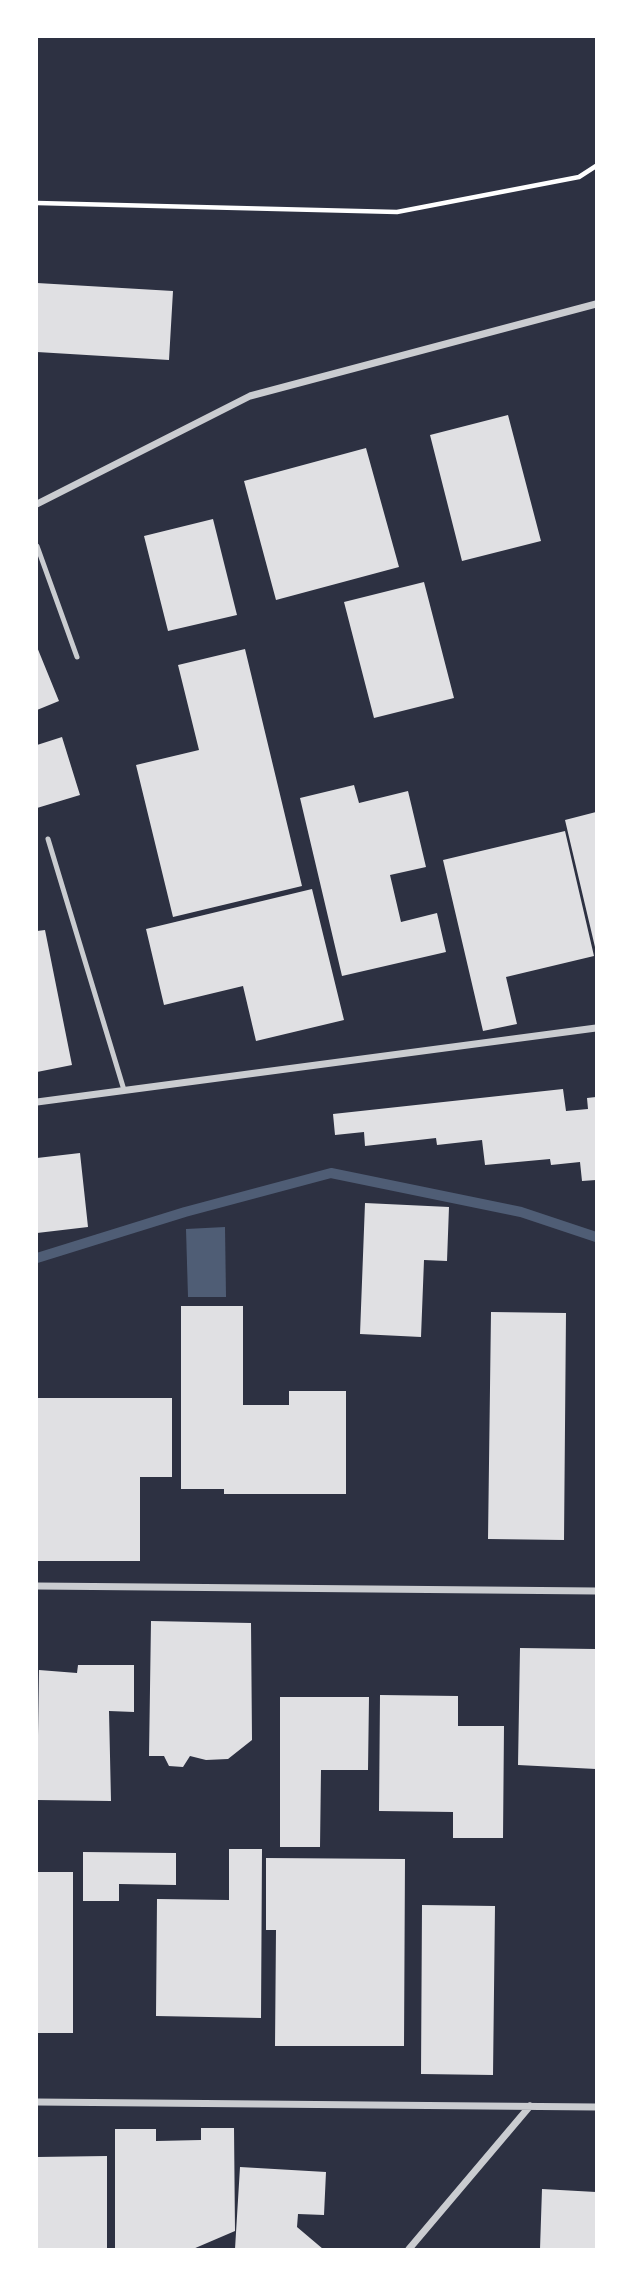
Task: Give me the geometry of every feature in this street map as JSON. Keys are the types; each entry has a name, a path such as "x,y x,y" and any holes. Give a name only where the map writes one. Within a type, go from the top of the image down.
{"street":[{"path":"37,504 250,396 596,303"},
{"path":"37,1102 596,1028"},
{"path":"37,1586 596,1591"},
{"path":"37,2102 596,2107"},
{"path":"410,2249 530,2106"}],"lane":[{"path":"37,546 77,657"},
{"path":"48,839 124,1090"}],"path":[{"path":"37,203 397,212 579,177 596,166"}],"water":[{"path":"225,1227 226,1297 188,1297 186,1229"}],"building":[{"path":"37,283 173,291 169,360 37,352"},
{"path":"508,415 541,541 462,561 430,435"},
{"path":"366,448 399,567 276,600 244,481"},
{"path":"213,519 237,615 168,631 144,536"},
{"path":"424,582 454,698 374,718 344,602"},
{"path":"37,647 59,701 37,710"},
{"path":"245,649 302,886 173,917 136,765 199,750 178,665"},
{"path":"62,737 80,795 37,808 37,745"},
{"path":"354,785 359,803 408,791 426,867 390,875 401,922 437,913 446,952 342,976 300,798"},
{"path":"596,812 596,947 595,947 565,820"},
{"path":"565,831 594,956 506,977 517,1024 483,1031 443,860"},
{"path":"312,889 344,1020 256,1041 243,986 164,1005 146,929"},
{"path":"45,930 72,1065 37,1072 37,931"},
{"path":"563,1089 566,1111 588,1109 587,1098 596,1097 596,1180 582,1181 580,1162 551,1165 550,1159 485,1165 482,1140 437,1145 436,1138 365,1146 364,1132 335,1135 333,1114"},
{"path":"80,1153 88,1227 37,1233 37,1158"},
{"path":"365,1203 449,1207 447,1261 424,1260 421,1337 360,1334"},
{"path":"181,1306 243,1306 243,1405 289,1405 289,1391 346,1391 346,1494 224,1494 224,1489 181,1489"},
{"path":"491,1312 566,1313 564,1540 488,1539"},
{"path":"37,1398 172,1398 172,1477 140,1477 140,1561 37,1561"},
{"path":"151,1621 251,1623 252,1740 228,1759 206,1760 190,1756 183,1767 169,1766 164,1756 149,1756"},
{"path":"520,1648 595,1649 596,1769 518,1765"},
{"path":"78,1665 134,1665 134,1712 109,1711 111,1801 37,1800 39,1670 77,1673"},
{"path":"380,1695 458,1696 458,1726 504,1726 503,1838 453,1838 453,1812 379,1811"},
{"path":"280,1697 369,1697 368,1770 321,1770 320,1847 280,1847"},
{"path":"229,1849 262,1849 261,2018 156,2016 157,1899 229,1900"},
{"path":"83,1852 176,1853 176,1885 119,1884 119,1901 83,1901"},
{"path":"266,1858 405,1859 404,2046 275,2046 276,1930 266,1930"},
{"path":"37,1872 73,1872 73,2033 37,2033"},
{"path":"422,1905 495,1906 493,2075 421,2074"},
{"path":"201,2128 234,2128 235,2231 193,2249 115,2249 115,2129 156,2129 156,2141 201,2140"},
{"path":"107,2156 107,2249 37,2249 37,2157"},
{"path":"240,2167 326,2172 324,2215 298,2214 297,2227 323,2249 235,2249"},
{"path":"542,2189 596,2192 596,2249 540,2249"}],"waterway":[{"path":"37,1258 185,1212 331,1173 521,1212 596,1237"}]}
